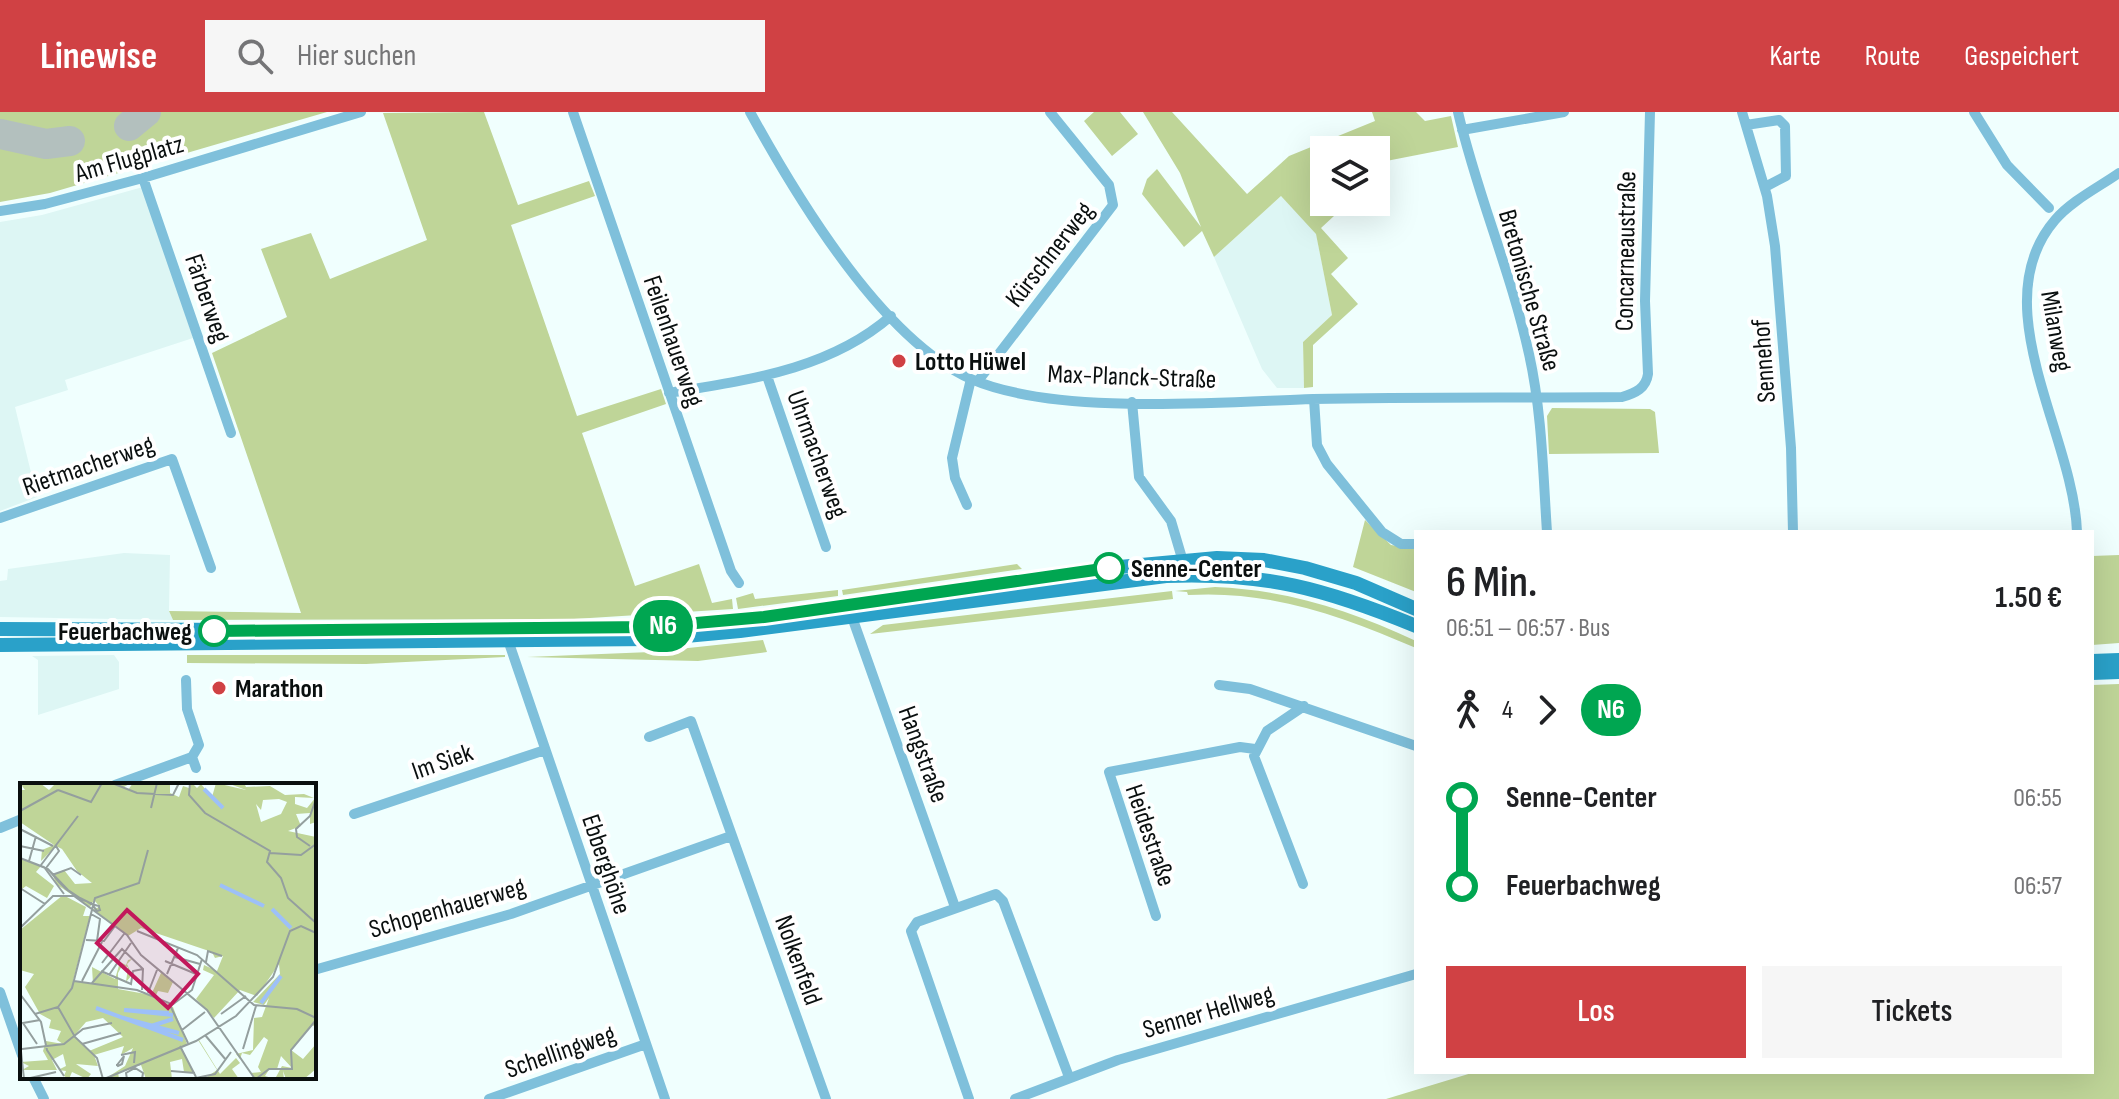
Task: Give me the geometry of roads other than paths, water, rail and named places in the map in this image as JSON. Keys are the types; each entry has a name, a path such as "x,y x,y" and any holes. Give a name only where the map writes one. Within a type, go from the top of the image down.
{"main road":[{"path":"0,629 507,631 651,627 1264,560 1356,583 1414,608"},
{"path":"0,645 509,643 653,639 852,617 1184,567 1307,586 1414,625"},
{"path":"2094,661 2119,660"},
{"path":"2094,673 2119,672"}],"street":[{"name":"Am Flugplatz","path":"0,211 45,204 143,178 361,112"},
{"name":"Feilenhauerweg","path":"573,112 731,571 739,583"},
{"name":"Max-Planck-Straße","path":"750,112 819,227 891,316 935,357 975,380 1055,397 1132,402 1622,397 1641,388"},
{"name":"Kürschnerweg","path":"975,380 1111,212 1114,198 1109,185 1050,112"},
{"name":"Bretonische Straße","path":"1458,112 1470,168 1523,330 1537,396 1547,530"},
{"path":"1462,130 1564,112"},
{"name":"Concarneaustraße","path":"1641,388 1648,374 1645,301 1650,112"},
{"name":"Sennehof","path":"1742,112 1765,187 1784,334 1793,530"},
{"path":"1974,112 2007,165 2049,208"},
{"path":"1746,125 1779,120 1785,126 1786,176 1765,187"},
{"name":"Milanweg","path":"2077,530 2072,491 2028,327 2027,273 2041,239 2057,217 2119,173"},
{"name":"Färberweg","path":"143,178 231,433"},
{"path":"669,393 767,376 825,356 891,316"},
{"name":"Uhrmacherweg","path":"767,376 826,547"},
{"path":"967,505 955,478 952,458 975,380"},
{"path":"1314,399 1317,445 1327,464 1382,532 1401,544 1414,544"},
{"path":"1132,402 1139,477 1171,521 1184,567"},
{"name":"Rietmacherweg","path":"0,518 172,459 211,568"},
{"name":"Hangstraße","path":"852,617 955,907"},
{"name":"Ebberghöhe","path":"509,643 665,1099"},
{"path":"122,783 194,763 199,745 187,709 186,680"},
{"path":"1219,685 1250,689 1414,745"},
{"path":"1303,884 1258,773 1255,749 1277,722 1304,706"},
{"name":"Nolkenfeld","path":"649,737 691,721 826,1099"},
{"name":"Heidestraße","path":"1156,916 1108,778 1109,772 1240,747 1255,749"},
{"name":"Im Siek","path":"354,814 545,750"},
{"path":"0,828 20,820"},
{"path":"592,885 731,836"},
{"name":"Schopenhauerweg","path":"316,969 511,914 592,885"},
{"path":"969,1099 911,931 917,922 996,894 1002,898 1069,1077"},
{"name":"Senner Hellweg","path":"1015,1099 1156,1048 1414,975"},
{"path":"0,992 20,1049"},
{"name":"Schellingweg","path":"489,1099 646,1044"},
{"path":"34,1079 44,1099"}],"place":[{"name":"Lotto Hüwel","path":"899,361"},
{"name":"Senne-Center","path":"1109,568"},
{"name":"Feuerbachweg","path":"214,631"},
{"name":"Marathon","path":"219,688"}]}
